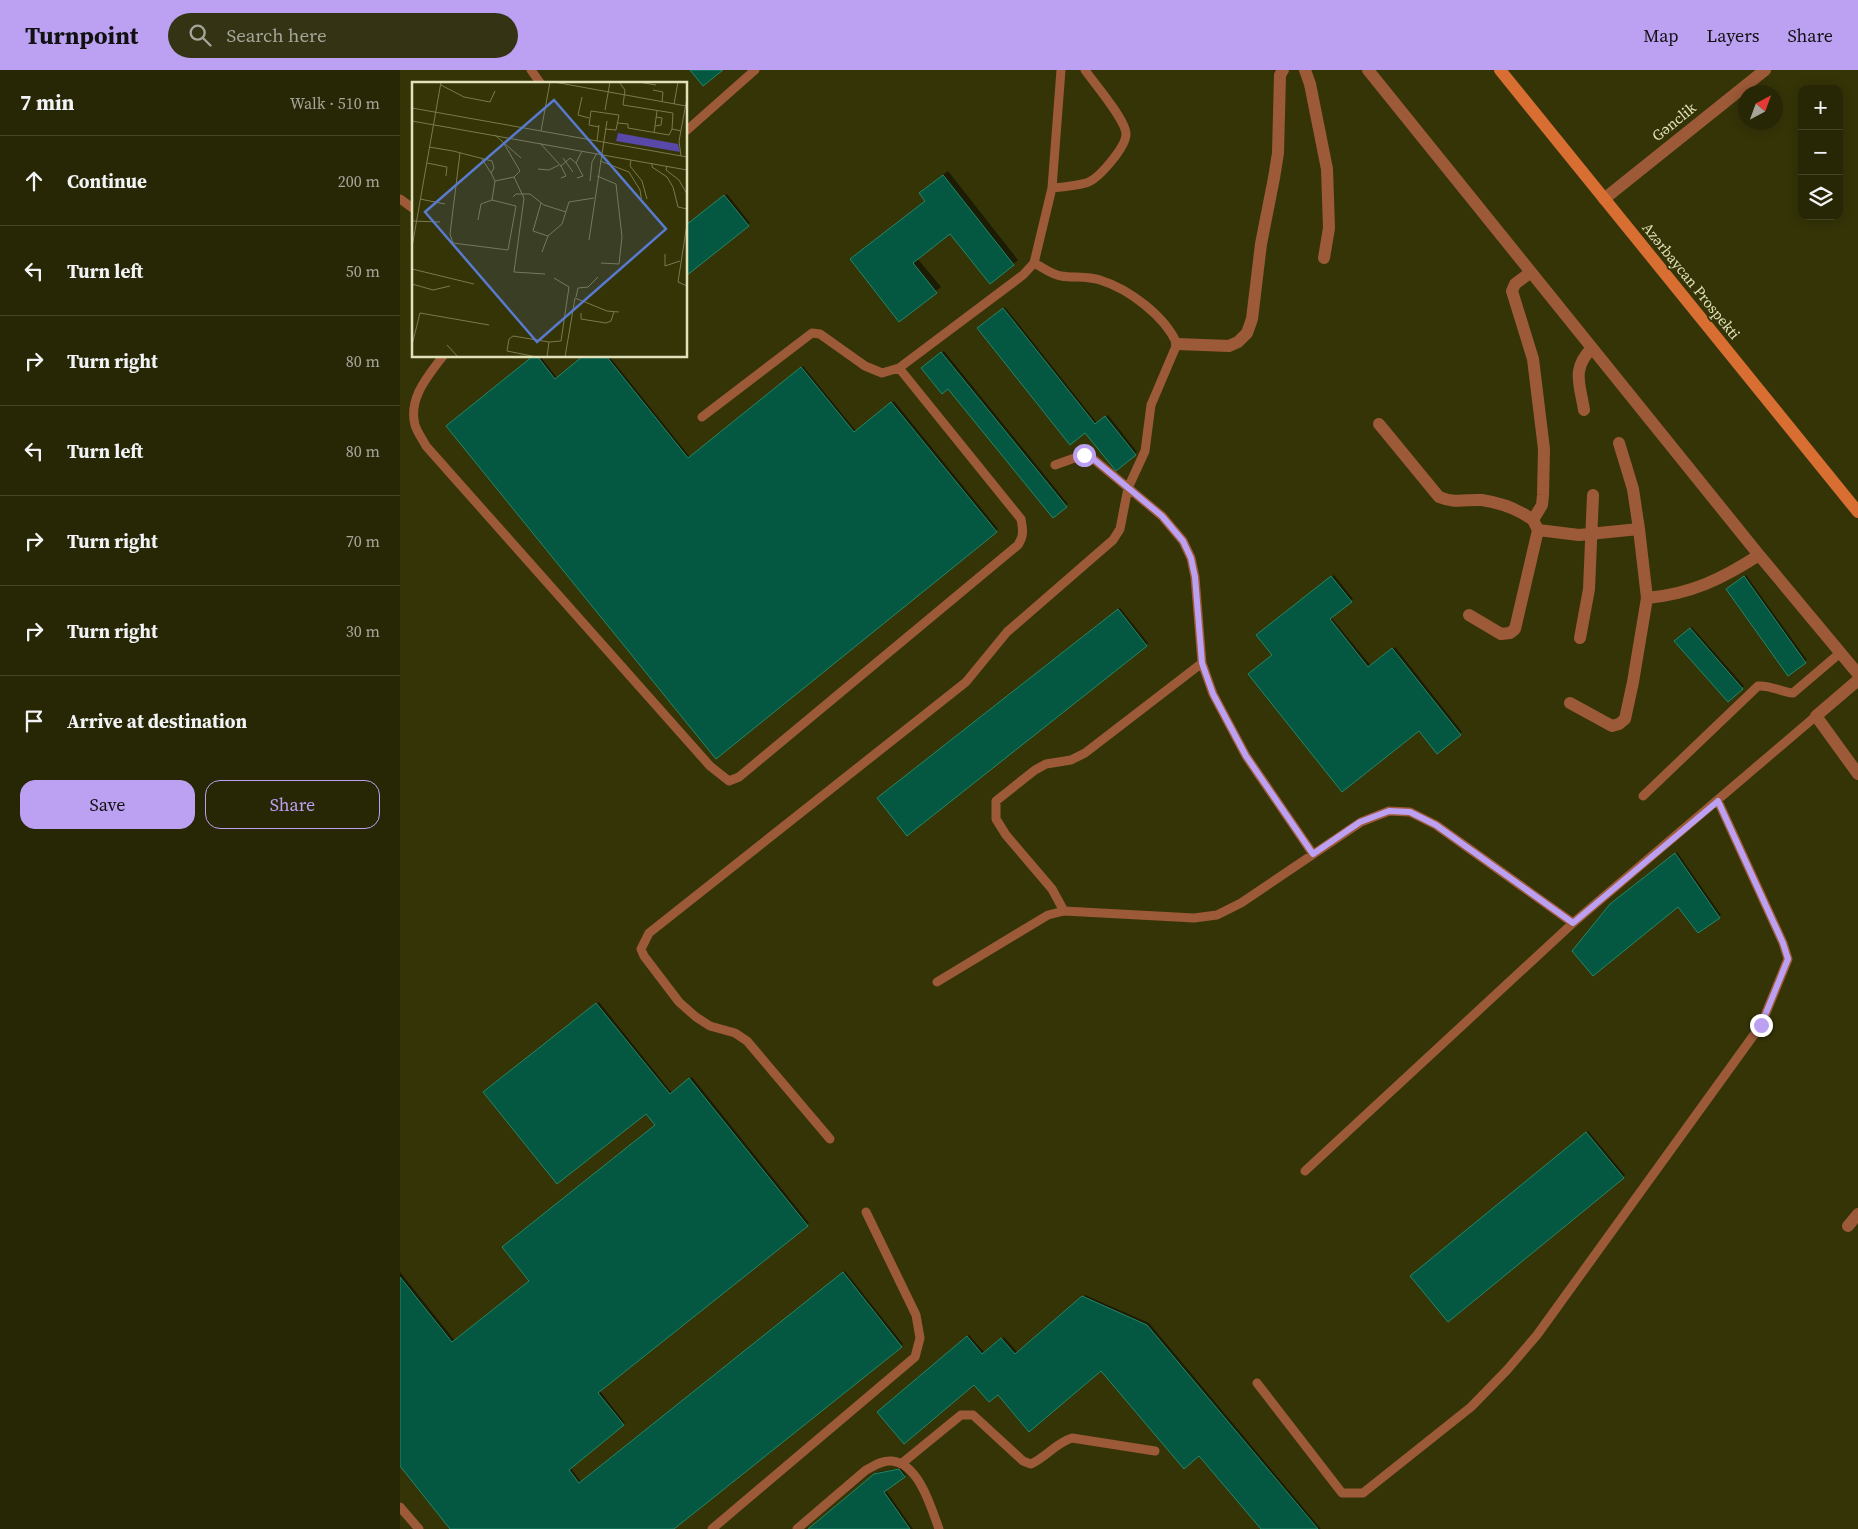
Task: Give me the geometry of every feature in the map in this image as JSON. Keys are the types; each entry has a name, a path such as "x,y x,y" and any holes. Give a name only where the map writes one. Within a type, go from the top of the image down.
{"street":[{"path":"1177,344 1229,346 1238,342 1247,333 1252,319 1260,244 1278,153 1280,75 1283,70"},
{"path":"1305,70 1310,84 1327,169 1328,228 1324,258"},
{"path":"1368,70 1759,555 1858,674"},
{"name":"Azərbaycan Prospekti","path":"1500,70 1858,512"},
{"name":"Gənclik","path":"1604,199 1765,70"},
{"path":"1469,615 1501,634 1510,633 1515,629 1544,495 1544,449 1533,359 1512,291 1515,284 1531,272"},
{"path":"1584,410 1578,368 1583,357 1592,348"},
{"path":"1378,424 1439,497 1451,502 1482,500 1510,507 1519,510 1536,525 1578,535 1639,529"},
{"path":"1570,703 1612,726 1619,724 1625,719 1633,682 1648,598 1633,489 1619,443"},
{"path":"1580,638 1590,589 1593,495"},
{"path":"1648,598 1662,597 1716,581 1759,555"},
{"path":"1858,680 1816,716 1858,774"},
{"path":"1848,1226 1858,1214"}],"lane":[{"path":"531,70 540,82"},
{"path":"688,129 754,70"},
{"path":"702,417 812,334 820,334 865,366 882,373 898,368 1023,275 1034,263 1052,188 1061,70"},
{"path":"1052,188 1088,183 1100,174 1121,148 1126,134 1121,120 1085,70"},
{"path":"400,199 412,208"},
{"path":"830,1139 747,1041 735,1033 710,1026 679,1002 644,956 641,949 649,933 966,682 1007,632 1114,540 1120,529 1128,488 1144,451 1151,405 1177,344 1164,321 1139,301 1113,284 1097,279 1059,276 1034,263"},
{"path":"442,358 424,382 414,403 415,425 426,446 710,766 729,781 739,777 1018,545 1022,538 1023,528 1021,520 898,368"},
{"path":"1055,465 1084,455 1091,457 1172,525 1183,541 1191,558 1195,577 1202,663 1213,694 1246,756 1313,854"},
{"path":"1643,796 1758,686 1768,686 1794,693 1840,653"},
{"path":"1064,911 1052,889 1006,835 996,820 996,800 1035,770 1046,764 1072,760 1085,753 1202,663"},
{"path":"1305,1171 1573,923 1816,716"},
{"path":"1257,1383 1342,1493 1363,1493 1471,1406 1507,1370 1537,1335 1761,1025 1788,959 1783,943 1718,801"},
{"path":"937,982 1048,916 1064,911 1194,918 1217,914 1241,903 1360,822 1389,811 1410,812 1436,825 1573,923"},
{"path":"712,1529 914,1357 920,1338 916,1315 866,1212"},
{"path":"902,1464 961,1415 969,1414 973,1415 1023,1461 1031,1464 1042,1458 1063,1441 1072,1438 1155,1451"},
{"path":"797,1529 866,1470 878,1463 890,1461 902,1464 916,1477 926,1495 939,1529"},
{"path":"400,1507 419,1529"}],"building":[{"path":"690,70 723,70 703,86"},
{"path":"943,175 1014,265 990,284 950,234 913,263 937,293 899,322 850,259 925,201 919,193"},
{"path":"724,195 749,226 688,274 688,223"},
{"path":"1003,308 1095,424 1105,416 1136,455 1116,471 1085,433 1070,445 977,328"},
{"path":"941,352 1067,507 1053,518 948,389 942,394 921,368"},
{"path":"531,358 539,358 555,379 581,358 608,358 688,458 801,367 854,432 891,402 997,532 716,759 446,426"},
{"path":"1331,576 1352,602 1330,619 1368,667 1392,648 1461,735 1437,754 1419,731 1342,792 1248,674 1272,655 1256,635"},
{"path":"1744,576 1806,663 1788,676 1726,589"},
{"path":"1118,609 1147,646 907,836 877,798"},
{"path":"1690,628 1743,689 1728,702 1674,641"},
{"path":"1675,853 1720,918 1698,933 1678,907 1593,976 1572,951 1610,904"},
{"path":"596,1003 670,1094 689,1078 808,1226 598,1393 624,1425 569,1470 579,1483 843,1272 902,1347 674,1529 450,1529 400,1466 400,1277 452,1342 529,1281 502,1247 655,1125 646,1114 557,1184 483,1092"},
{"path":"1586,1132 1624,1178 1448,1322 1410,1276"},
{"path":"1082,1296 1147,1325 1318,1529 1261,1529 1199,1456 1184,1469 1101,1371 1029,1432 998,1395 989,1402 974,1385 904,1444 877,1412 967,1336 982,1354 1001,1338 1015,1354"},
{"path":"899,1469 905,1477 884,1492 910,1529 808,1529 874,1474"}],"route":[{"path":"1084,455 1091,457 1162,516 1172,525 1183,541 1191,558 1195,577 1202,663 1213,694 1246,756 1313,854 1360,822 1389,811 1410,812 1436,825 1573,923 1718,801 1783,943 1788,959 1761,1025"}]}
